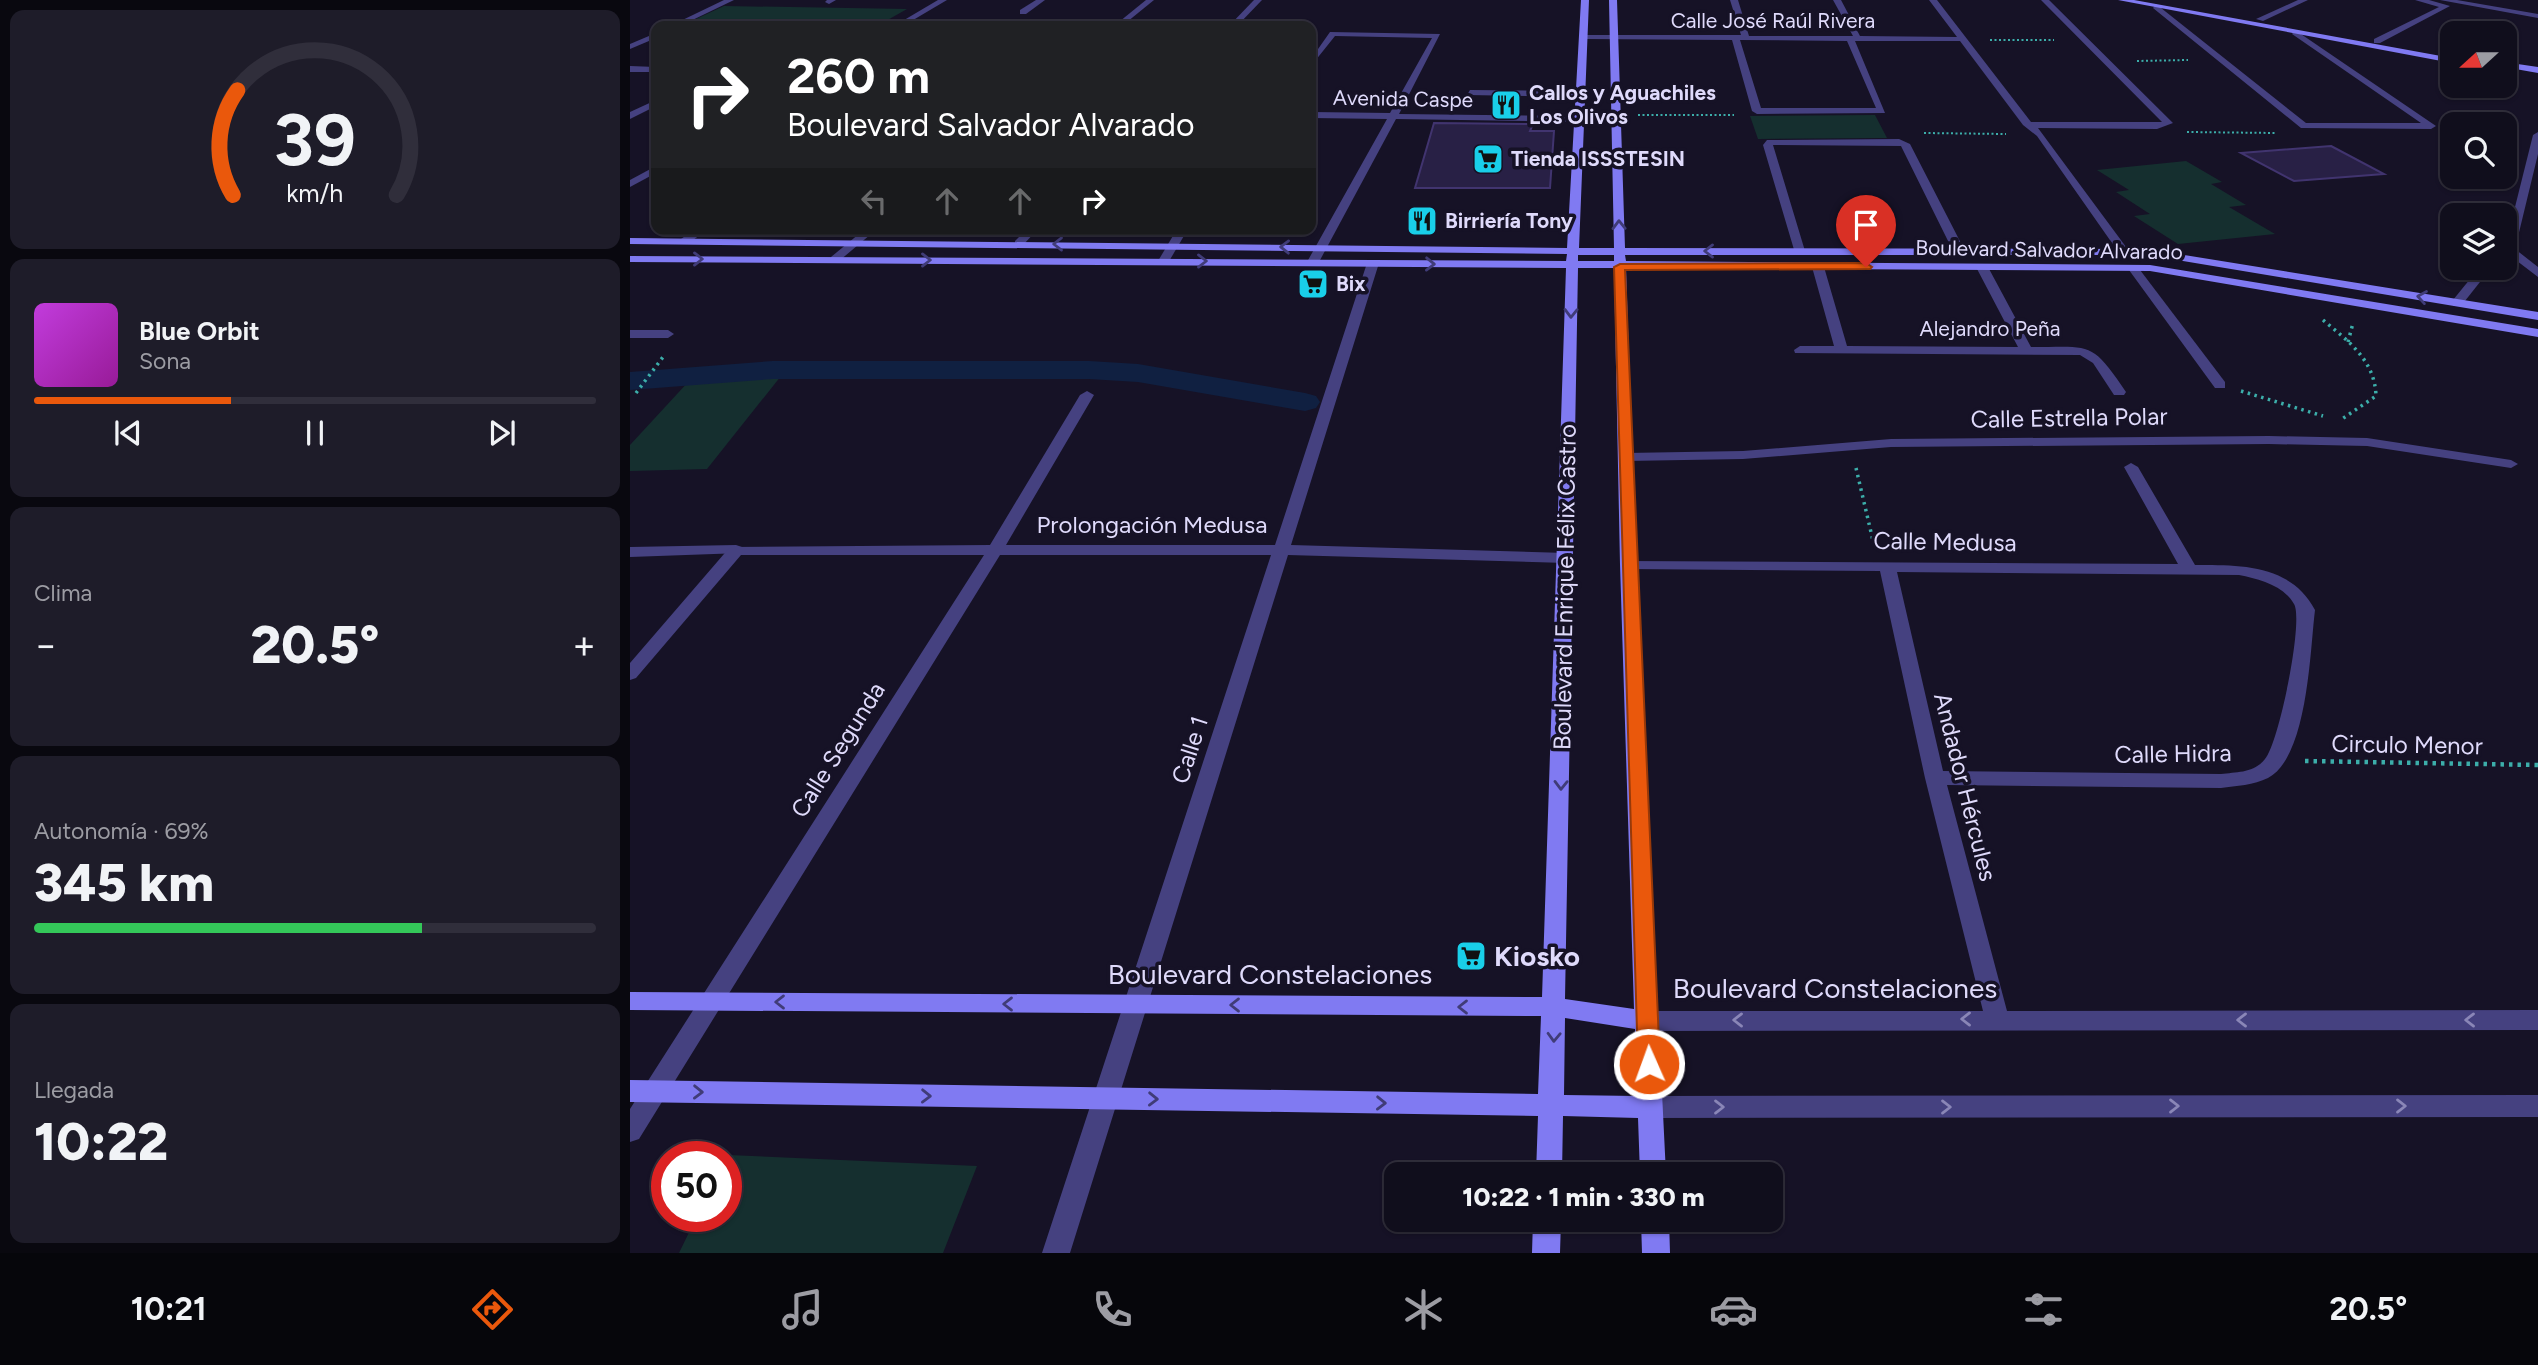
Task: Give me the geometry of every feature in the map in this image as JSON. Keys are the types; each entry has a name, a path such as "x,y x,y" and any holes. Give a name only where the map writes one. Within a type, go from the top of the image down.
{"street":[{"path":"685,21 730,0"},
{"path":"907,21 943,0"},
{"path":"1023,12 1041,0"},
{"path":"1124,21 1150,0"},
{"path":"1238,21 1258,0"},
{"name":"Boulevard Enrique Félix Castro","path":"1549,1162 1573,259 1585,0"},
{"path":"1613,0 1628,565 1652,1162"},
{"path":"1734,0 1758,111 1882,111 1837,0"},
{"path":"1933,0 2025,124 2167,125 2045,0"},
{"path":"2122,0 2216,11 2440,52"},
{"path":"2260,19 2304,0"},
{"path":"2378,41 2446,6 2419,0"},
{"path":"2444,0 2538,16"},
{"path":"2155,2 2205,15 2440,59"},
{"path":"2155,2 2306,127 2424,127 2431,124 2295,32"},
{"path":"2205,15 2216,11"},
{"path":"1314,262 1437,36 1333,34 1316,57"},
{"path":"630,47 651,36"},
{"name":"Calle José Raúl Rivera","path":"1585,37 1961,39"},
{"path":"2517,66 2538,70"},
{"path":"630,69 651,70"},
{"path":"2517,73 2538,77"},
{"path":"1470,93 1581,94"},
{"path":"630,116 651,106"},
{"name":"Avenida Caspe","path":"1316,115 1580,118"},
{"path":"2031,125 2123,251"},
{"path":"2517,214 2538,135"},
{"path":"1798,251 1768,145 1770,142 1905,144 1959,251"},
{"path":"630,184 651,172"},
{"path":"685,241 694,235"},
{"path":"835,259 865,235"},
{"path":"1019,243 1027,235"},
{"path":"1164,261 1178,235"},
{"name":"Boulevard Salvador Alvarado","path":"630,241 1320,247 1573,259"},
{"path":"1744,251 1748,267"},
{"name":"Boulevard Salvador Alvarado","path":"1619,259 1744,251 2123,251 2168,254 2538,316"},
{"path":"2015,251 2026,268"},
{"path":"2517,258 2538,273"},
{"name":"Boulevard Salvador Alvarado","path":"630,259 1373,263 1619,259 1748,267 2133,268 2178,271 2538,333"},
{"name":"Calle 1","path":"1056,1253 1373,263"},
{"path":"1818,267 1842,349"},
{"path":"1982,267 2026,349"},
{"path":"2133,268 2220,385"},
{"path":"2457,303 2475,280"},
{"path":"630,334 668,334"},
{"name":"Alejandro Peña","path":"1800,350 2083,351 2098,360 2119,392"},
{"name":"Calle Segunda","path":"630,1131 642,1092 710,1002 996,550 1087,395"},
{"name":"Calle Estrella Polar","path":"1626,457 1743,455 1891,443 2118,440 2367,442 2511,464"},
{"path":"2131,467 2189,569"},
{"name":"Prolongación Medusa","path":"630,552 1282,550 1566,558"},
{"path":"630,674 736,551"},
{"name":"Calle Medusa","path":"1628,565 2189,569 2261,573 2292,589 2301,598 2306,610 2287,734 2276,761"},
{"name":"Andador Hércules","path":"1887,566 1935,778 1997,1019"},
{"name":"Calle Hidra","path":"1935,778 2221,781 2258,774 2276,761"},
{"name":"Boulevard Constelaciones","path":"630,1001 1555,1007 1647,1021 2538,1020"},
{"path":"642,1092 1650,1107 2538,1107"},
{"path":"1546,1253 1547,1232"},
{"path":"1655,1232 1656,1253"}],"path":[{"path":"1961,39 2084,40"},
{"path":"2105,61 2222,60"},
{"path":"2289,289 2364,356 2377,383 2376,396 2338,421 2367,442"},
{"path":"636,393 665,354"},
{"path":"2220,385 2325,417"},
{"path":"1851,448 1876,551 1887,566"},
{"name":"Circulo Menor","path":"2276,761 2538,765"}],"green space":[{"path":"724,6 907,9 886,21 692,21"},
{"path":"1875,115 1887,138 1758,139 1750,116"},
{"path":"2186,161 2222,182 2211,184 2246,205 2229,207 2275,234 2178,244 2134,216 2150,214 2116,192 2129,190 2097,170"},
{"path":"781,376 707,469 630,471 630,445 690,380"},
{"path":"742,1156 977,1166 943,1253 679,1253 689,1232 742,1232"}],"building":[{"name":"Tienda ISSSTESIN","path":"1434,123 1533,124 1530,131 1554,131 1550,188 1415,188"},
{"path":"2331,146 2384,174 2294,181 2241,153"}],"waterway":[{"path":"630,381 773,370 1089,370 1138,373 1305,402"}],"place":[{"name":"Callos y Aguachiles Los Olivos","path":"1506,105"},
{"name":"Tienda ISSSTESIN","path":"1488,159"},
{"name":"Birriería Tony","path":"1422,221"},
{"name":"Bix","path":"1313,284"},
{"name":"Kiosko","path":"1471,956"}],"route":[{"path":"1649,1064 1628,565 1620,267 1866,267"}]}
